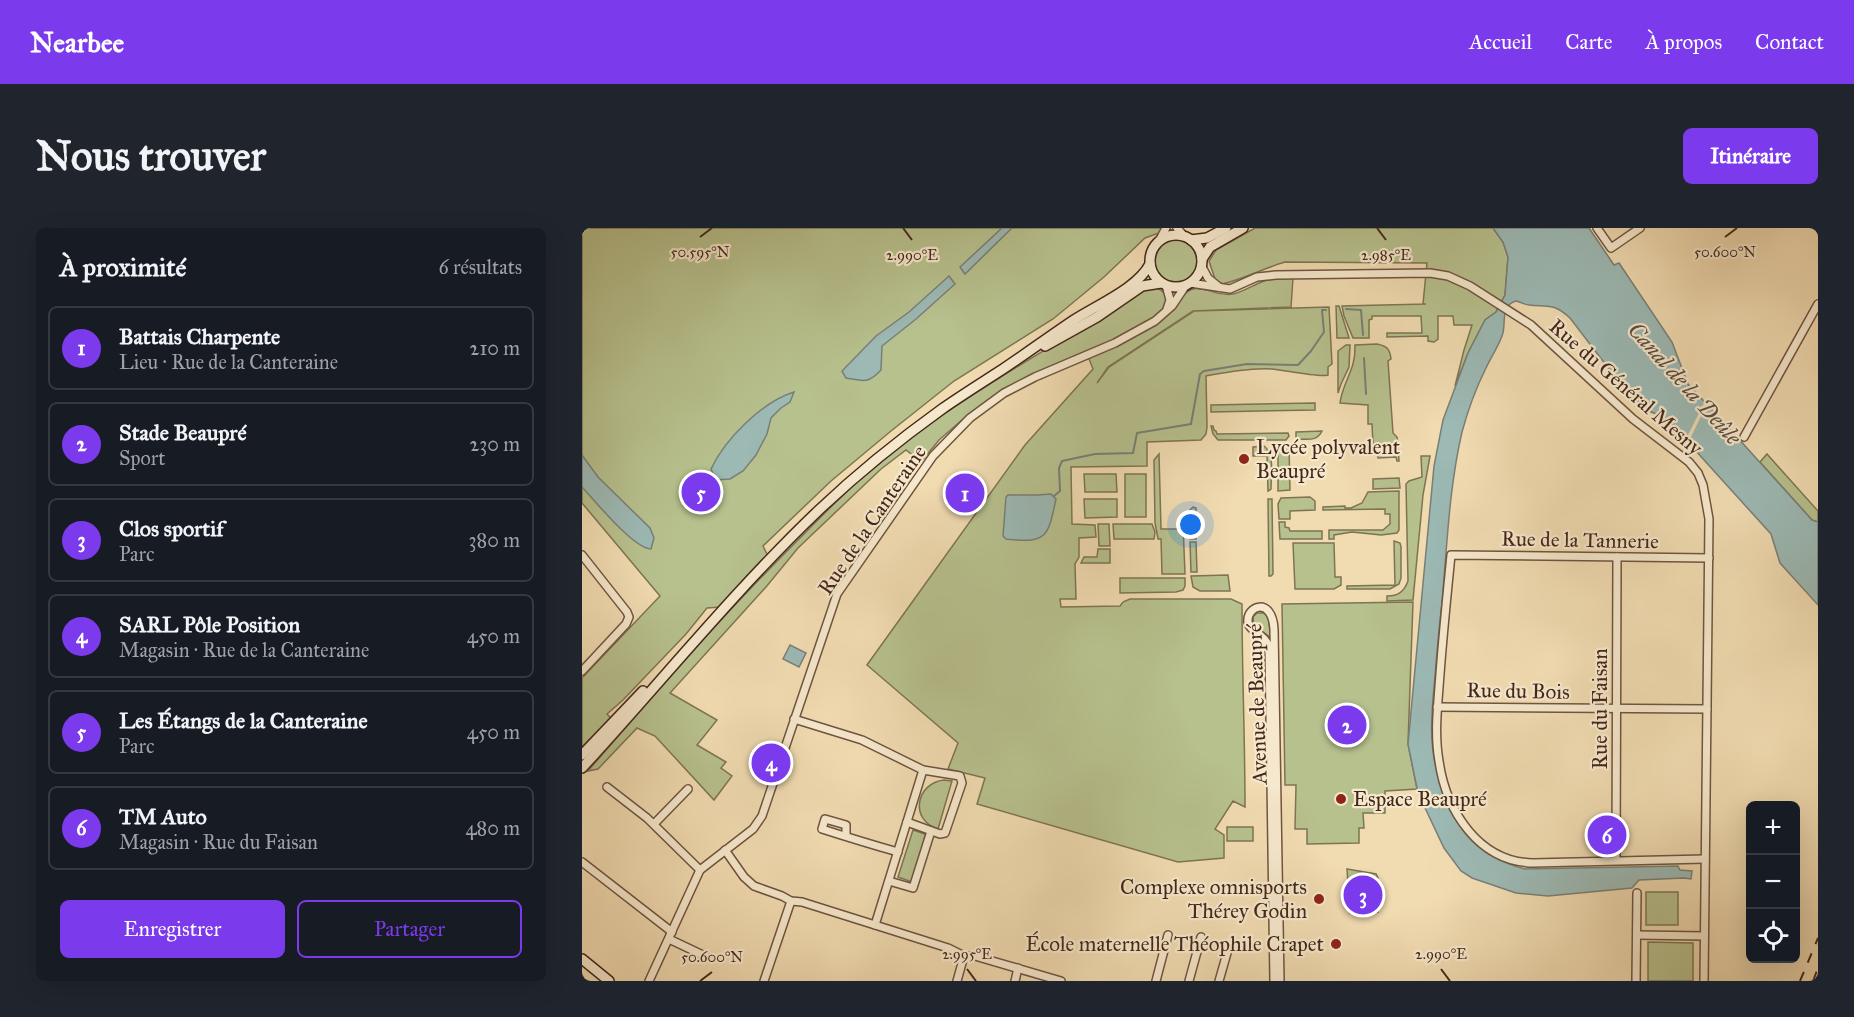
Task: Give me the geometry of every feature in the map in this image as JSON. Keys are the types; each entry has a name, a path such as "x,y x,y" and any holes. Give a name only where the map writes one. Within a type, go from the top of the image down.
{"main road":[{"path":"582,755 802,527 882,454 928,419 1085,313 1133,284 1144,274 1150,264 1151,253 1159,241 1170,236 1188,239 1207,238 1226,228"},
{"path":"1001,370 1084,325 1142,286 1149,283 1176,287 1188,284 1197,275 1210,247 1243,228"},
{"path":"1188,239 1199,249 1202,262"},
{"path":"1150,264 1154,274 1163,284"},
{"path":"582,768 698,637"},
{"path":"582,959 609,981"}],"street":[{"path":"1159,241 1166,228"},
{"path":"1177,228 1188,239"},
{"path":"1597,228 1611,249 1640,228"},
{"path":"1202,262 1211,281 1221,289"},
{"name":"Rue du Général Mesny","path":"1188,284 1221,289 1234,288 1257,277 1268,275 1424,273 1453,278 1531,325 1633,419 1677,452 1694,468 1704,489 1707,504 1704,981"},
{"path":"1163,284 1170,300 1165,314"},
{"name":"Rue de la Canteraine","path":"700,870 753,829 762,816 837,594 917,477 942,446 978,411 1012,388 1115,343 1165,314 1188,284"},
{"path":"1744,437 1818,304"},
{"path":"582,555 629,617 626,624 582,671"},
{"name":"Rue de la Tannerie","path":"1437,707 1451,555 1708,558"},
{"name":"Rue du Faisan","path":"1616,861 1617,557"},
{"name":"Avenue de Beaupré","path":"1274,981 1269,648 1266,640 1252,629 1248,621 1252,611 1261,607 1266,608 1271,614 1274,634 1280,981"},
{"path":"1437,707 1437,750 1442,777 1458,817 1474,839 1489,850 1518,862 1705,859"},
{"name":"Rue du Bois","path":"1437,707 1707,709"},
{"path":"794,719 861,740 923,770 958,775 962,781 946,832 940,834 907,822"},
{"path":"875,925 923,770"},
{"path":"607,787 654,824 700,870 649,981"},
{"path":"654,824 688,789"},
{"path":"889,880 913,888 931,831"},
{"path":"846,836 898,852"},
{"path":"726,850 744,877 752,884 791,901 802,902 955,950 964,956 975,956 1061,981"},
{"path":"582,862 670,936 709,958"},
{"path":"1636,981 1637,893"},
{"path":"764,981 791,901"},
{"path":"1156,981 1168,935"},
{"path":"1637,935 1704,936"},
{"path":"1189,981 1200,937"},
{"path":"1219,981 1229,946"},
{"path":"957,981 964,956"},
{"path":"1015,981 1018,969"}],"green space":[{"path":"582,228 1163,228 1162,232 1145,238 1104,277 1053,319 954,381 831,481 763,546 768,556 721,607 707,608 686,634 607,714 611,718 582,747 582,678 660,596 582,503"},
{"path":"1255,228 1493,228 1503,242 1508,257 1505,295 1496,312 1485,320 1468,353 1455,386 1472,325 1454,325 1453,316 1438,316 1438,339 1434,342 1428,341 1428,336 1387,337 1387,333 1422,333 1421,316 1372,316 1369,320 1369,338 1353,338 1344,316 1342,306 1426,304 1423,304 1427,263 1285,262 1222,284 1215,279 1209,261 1216,250"},
{"path":"1176,240 1184,241 1191,246 1196,253 1196,269 1191,276 1184,281 1176,282 1168,281 1161,276 1156,269 1155,261 1156,253 1161,246 1168,241"},
{"path":"1293,278 1291,307 1193,311 1108,367 1097,383 1109,367 1194,311 1329,307 1332,364 1328,367 1328,375 1263,369 1206,376 1207,427 1206,434 1201,440 1147,442 1147,466 1071,467 1072,524 1095,525 1096,537 1079,538 1079,557 1075,564 1076,599 1060,599 1061,607 1120,606 1130,599 1231,599 1242,604 1245,807 1233,801 1215,829 1224,835 1224,858 1178,862 977,804 985,778 948,769 958,743 867,665 1025,445 1093,369 1086,351 1008,387 963,419 939,440 921,462 906,450 881,469 798,548 766,587 670,693 717,720 697,745 726,762 721,768 732,776 714,800 655,736 637,728 598,769 588,771 765,573 852,486 921,430 984,387 1146,288 1158,289 1167,298 1180,299 1193,289 1233,294 1267,280"},
{"path":"1336,306 1339,306 1349,338 1337,338"},
{"path":"1377,344 1387,348 1391,356 1388,361 1393,433 1398,443 1373,444 1372,424 1368,424 1368,405 1340,403 1354,362 1355,345"},
{"path":"1350,345 1349,367 1338,393 1338,351"},
{"path":"1315,403 1315,410 1211,412 1211,405"},
{"path":"1211,426 1217,434 1288,433 1289,436 1286,440 1218,440"},
{"path":"1322,431 1314,438 1296,439 1296,432"},
{"path":"1264,446 1270,454 1272,466 1271,489 1268,491 1267,456 1253,456 1253,447"},
{"path":"1283,446 1289,446 1290,490 1278,491 1278,452"},
{"path":"1398,446 1399,461 1396,457 1378,458 1377,454 1373,455 1372,447"},
{"path":"1159,454 1161,529 1179,529 1179,523 1183,524 1185,574 1162,574 1161,539 1158,539 1155,523 1154,460"},
{"path":"1767,454 1818,511 1818,522 1812,520 1760,462"},
{"path":"1421,456 1430,456 1423,495 1413,600 1387,601 1387,596 1400,593 1408,581 1406,484 1422,477"},
{"path":"1084,474 1116,474 1117,492 1085,492"},
{"path":"1125,474 1146,474 1146,517 1125,517"},
{"path":"1399,478 1400,488 1373,489 1373,479"},
{"path":"1399,491 1399,530 1397,533 1381,535 1352,532 1334,535 1334,539 1329,539 1329,530 1383,530 1390,524 1390,514 1385,514 1385,509 1323,510 1323,507 1351,508 1362,503 1368,492"},
{"path":"1310,497 1315,501 1315,510 1290,511 1290,519 1279,519 1278,504 1281,498"},
{"path":"1084,499 1117,499 1117,517 1085,518"},
{"path":"1268,499 1272,499 1273,574 1271,576 1269,576"},
{"path":"1193,507 1196,508 1196,539 1190,539 1189,511"},
{"path":"1279,522 1285,522 1285,527 1290,531 1322,531 1322,539 1280,539"},
{"path":"1098,524 1109,524 1110,546 1099,546"},
{"path":"1113,524 1152,524 1155,532 1154,539 1114,539"},
{"path":"1394,541 1400,543 1401,547 1399,584 1390,589 1347,589 1347,586 1395,585"},
{"path":"1190,542 1196,542 1197,572 1191,572"},
{"path":"1293,543 1334,543 1335,577 1341,577 1341,585 1334,589 1295,589"},
{"path":"1098,549 1110,549 1110,563 1081,563 1084,557 1097,557"},
{"path":"1228,575 1230,591 1200,591 1193,587 1191,576"},
{"path":"1120,578 1185,578 1185,586 1183,590 1176,592 1120,593"},
{"path":"1413,602 1408,744 1417,789 1385,791 1385,813 1363,813 1364,828 1359,828 1359,843 1307,844 1307,829 1295,829 1296,785 1285,785 1282,604"},
{"path":"1257,613 1264,613 1268,617 1271,638 1254,625 1253,617"},
{"path":"944,780 952,781 938,829 923,818 920,802 927,788"},
{"path":"1227,827 1253,827 1253,841 1227,841"},
{"path":"913,830 928,835 912,882 898,877"},
{"path":"1347,869 1376,874 1378,912 1350,913"},
{"path":"1646,892 1678,892 1678,925 1646,925"},
{"path":"1648,942 1693,943 1693,981 1648,981"}],"water":[{"path":"1002,228 1012,228 965,274 960,267"},
{"name":"Canal de la Deûle","path":"1493,228 1589,228 1614,265 1619,263 1672,342 1688,384 1812,520 1818,522 1818,605 1780,563 1771,534 1666,418 1644,409 1619,382 1570,318 1560,310 1551,307 1527,305 1516,301 1507,307 1502,336 1479,383 1467,416 1454,474 1432,713 1433,750 1438,775 1450,809 1467,836 1491,855 1507,863 1525,869 1678,866 1680,870 1692,871 1691,879 1639,880 1632,888 1548,896 1516,893 1472,878 1461,871 1444,848 1418,793 1408,744 1434,466 1443,420 1468,353 1485,320 1496,312 1505,295 1508,257 1503,242"},
{"path":"949,276 955,284 882,346 881,370 873,378 857,380 846,378 842,371 876,336 909,312"},
{"path":"794,392 790,402 771,418 767,434 756,455 743,471 730,479 716,480 711,469 717,457 735,434 757,413"},
{"path":"582,455 598,477 650,528 654,538 651,549 644,547 625,533 582,487"},
{"path":"1051,494 1056,499 1051,522 1044,535 1030,540 1006,539 1003,536 1008,495"},
{"path":"790,645 806,653 799,667 783,659"}],"pier":[{"path":"1706,399 1708,402 1687,445 1684,443"}],"waterway":[{"path":"1346,309 1361,310 1363,335"},
{"path":"1054,496 1060,491 1059,468 1062,461 1095,454 1133,453 1137,433 1191,424 1200,374 1204,371 1247,364 1298,365 1324,332 1322,310 1326,310"},
{"path":"1364,358 1366,394"}],"railway":[{"path":"1800,981 1818,938"},
{"path":"1813,981 1818,968"}],"place":[{"name":"Lycée polyvalent Beaupré","path":"1244,459"},
{"name":"Les Étangs de la Canteraine","path":"701,492"},
{"name":"Battais Charpente","path":"965,493"},
{"name":"Stade Beaupré","path":"1347,725"},
{"name":"SARL Pôle Position","path":"771,763"},
{"name":"Espace Beaupré","path":"1341,799"},
{"name":"TM Auto","path":"1607,835"},
{"name":"Clos sportif","path":"1363,895"},
{"name":"Complexe omnisports Thérey Godin","path":"1319,899"},
{"name":"École maternelle Théophile Crapet","path":"1336,944"}]}
